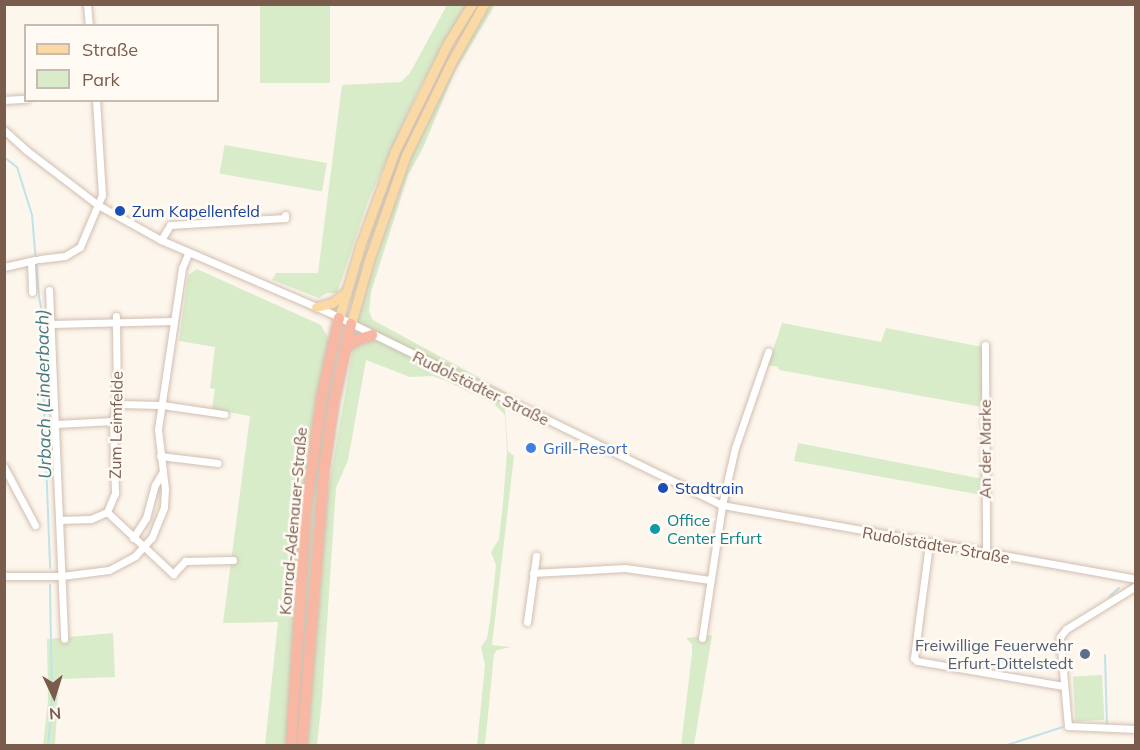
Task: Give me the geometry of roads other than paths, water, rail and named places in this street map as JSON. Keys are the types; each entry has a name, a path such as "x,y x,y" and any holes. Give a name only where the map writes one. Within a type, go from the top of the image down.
{"highway":[{"name":"Konrad-Adenauer-Straße","path":"291,746 306,508 322,395 339,318"},
{"name":"Konrad-Adenauer-Straße","path":"302,746 320,506 331,423 351,324"},
{"path":"345,348 357,340 372,335"}],"main road":[{"name":"Konrad-Adenauer-Straße","path":"339,318 360,246 395,151 448,43 472,4"},
{"name":"Konrad-Adenauer-Straße","path":"351,324 369,260 406,155 446,72 484,4"},
{"path":"316,307 332,303 345,293"}],"street":[{"path":"87,4 88,24"},
{"path":"4,100 24,99"},
{"path":"4,267 65,256 80,247 104,185 96,102"},
{"name":"Rudolstädter Straße","path":"4,130 98,204 161,240 188,254 316,307 722,505 929,544 1136,579"},
{"path":"161,240 170,225 285,218 285,215"},
{"path":"4,576 62,576 109,570 125,563 144,548 156,530 164,507 158,429 182,268 188,254"},
{"path":"32,292 35,260"},
{"path":"49,290 64,639"},
{"path":"51,324 116,319 174,321"},
{"name":"Zum Leimfelde","path":"107,512 115,493 112,421 117,404 116,319"},
{"name":"An der Marke","path":"985,345 986,554"},
{"path":"702,638 722,505 735,447 768,352"},
{"path":"117,404 162,405 224,414"},
{"path":"56,424 112,421"},
{"path":"160,456 218,463"},
{"path":"4,466 35,525"},
{"path":"133,538 146,518 155,485 163,471"},
{"path":"59,520 91,519 107,512 173,574 185,561 233,560"},
{"path":"929,544 914,658 917,661 1063,686"},
{"path":"527,622 536,556"},
{"path":"533,573 625,568 710,580"},
{"path":"1136,586 1060,634 1068,726 1136,729"}],"waterway":[{"name":"Urbach (Linderbach)","path":"4,157 17,167 32,215 39,297 46,334 42,347 47,367 43,383 50,568"},
{"name":"Urbach (Linderbach)","path":"48,746 52,701 50,585"},
{"path":"1110,596 1119,588"},
{"path":"1105,655 1107,725"},
{"path":"1004,746 1063,727"}],"place":[{"name":"Zum Kapellenfeld","path":"120,211"},
{"name":"Grill-Resort","path":"531,448"},
{"name":"Stadtrain","path":"663,488"},
{"name":"Office Center Erfurt","path":"655,529"},
{"name":"Freiwillige Feuerwehr Erfurt-Dittelstedt","path":"1085,654"}]}
